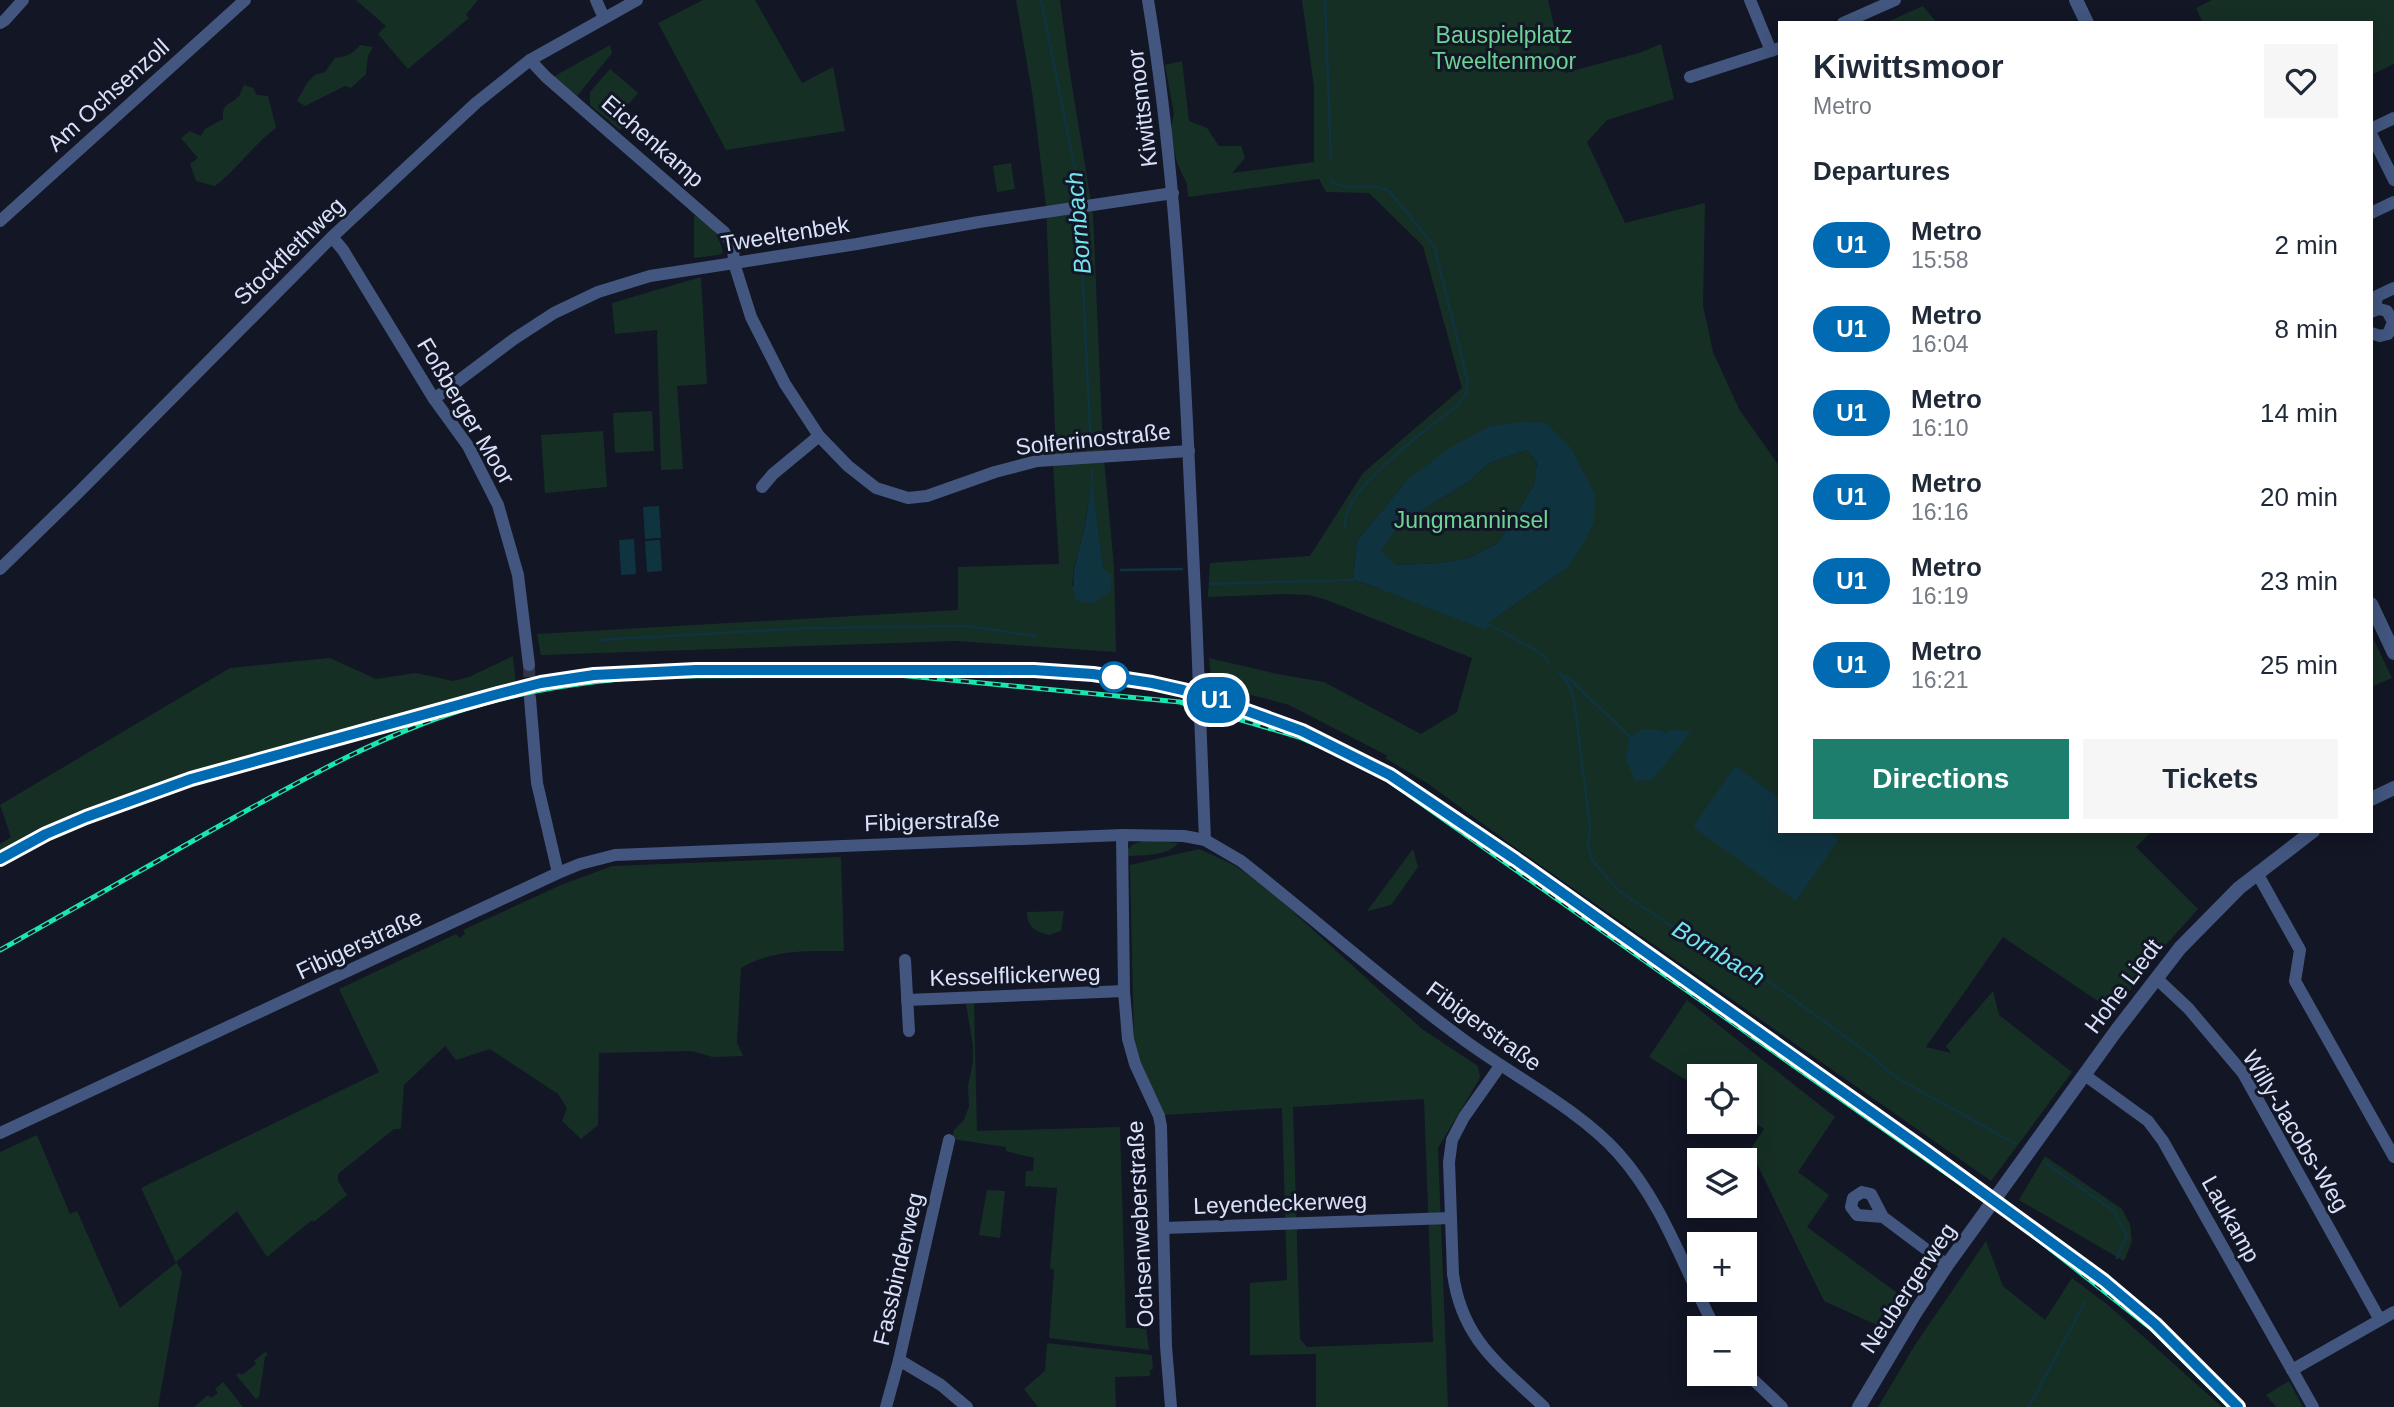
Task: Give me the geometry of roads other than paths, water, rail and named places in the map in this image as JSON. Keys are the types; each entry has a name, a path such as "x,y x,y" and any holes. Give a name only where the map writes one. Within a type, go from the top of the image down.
{"street":[{"path":"0,23 23,0"},
{"name":"Am Ochsenzoll","path":"0,221 245,0"},
{"path":"596,0 604,18"},
{"name":"Stockflethweg","path":"0,569 332,237 477,103 530,60 637,0"},
{"name":"Kiwittsmoor","path":"1148,0 1161,75 1173,193 1196,579 1205,840"},
{"path":"1690,77 1775,49 1750,0"},
{"path":"1848,21 1895,0"},
{"path":"2076,0 2086,21"},
{"name":"Eichenkamp","path":"530,60 724,232 733,246 734,263"},
{"path":"2373,130 2394,118"},
{"path":"2373,135 2394,180"},
{"name":"Tweeltenbek","path":"435,399 514,339 554,313 598,292 650,276 1173,193"},
{"path":"2373,212 2394,202"},
{"name":"Foßberger Moor","path":"332,237 344,250 435,399 468,446 498,505 518,575 529,665"},
{"name":"Solferinostraße","path":"734,263 751,317 774,365 819,436 848,466 876,488 908,498 927,496 995,472 1037,461 1189,450"},
{"path":"2383,336 2393,326 2393,318 2383,309 2373,311 2377,296 2394,288"},
{"path":"762,487 773,474 819,436"},
{"path":"2373,608 2394,653"},
{"path":"530,698 537,783 558,873"},
{"path":"2373,798 2394,788"},
{"name":"Hohe Liedt","path":"1998,1196 2156,978 2205,920 2257,873 2310,833"},
{"name":"Fibigerstraße","path":"0,1133 558,873 615,855 1122,835 1184,836 1205,840 1241,861 1434,1018 1598,1134 1627,1164 1662,1217 1709,1316"},
{"name":"Ochsenweberstraße","path":"1122,835 1124,991 1128,1039 1135,1064 1161,1126 1166,1346 1171,1407"},
{"path":"2257,873 2300,950 2295,981 2394,1157"},
{"name":"Kesselflickerweg","path":"905,960 909,1031"},
{"name":"Willy-Jacobs-Weg","path":"2156,978 2188,1008 2243,1073 2380,1320"},
{"name":"Kesselflickerweg","path":"907,1000 1124,991"},
{"path":"1500,1066 1464,1117 1452,1140 1449,1163 1455,1291 1466,1322 1483,1349 1544,1407"},
{"name":"Laukamp","path":"2086,1076 2148,1121 2163,1141 2313,1407"},
{"name":"Fassbinderweg","path":"886,1407 900,1360 949,1139"},
{"name":"Neubergerweg","path":"1859,1407 1917,1310 1998,1196"},
{"path":"1883,1216 1947,1265"},
{"name":"Leyendeckerweg","path":"1164,1228 1451,1218"},
{"path":"2292,1370 2394,1312"},
{"path":"900,1360 941,1385 967,1407"},
{"path":"1757,1383 1782,1407"}],"water":[{"path":"1521,422 1546,423 1571,448 1595,495 1594,522 1583,545 1566,569 1488,623 1486,630 1353,580 1357,541 1406,481 1450,448 1490,426","holes":["1527,450 1537,462 1534,485 1498,543 1469,558 1439,563 1396,565 1381,551 1392,534 1411,517 1468,482 1491,462"]},
{"path":"1092,479 1103,568 1112,576 1110,592 1092,604 1076,600 1073,583"},
{"path":"659,506 661,538 645,539 643,507"},
{"path":"634,539 636,574 621,575 619,540"},
{"path":"660,540 662,571 647,572 645,541"},
{"path":"1642,729 1655,729 1666,733 1672,729 1691,732 1652,780 1635,781 1625,758 1630,737"},
{"path":"1735,766 1778,797 1778,833 1831,833 1839,839 1796,901 1693,827"}],"waterway":[{"name":"Bornbach","path":"1041,0 1078,185 1079,203"},
{"name":"Tweeltenbek","path":"1325,0 1331,161"},
{"name":"Tweeltenbek","path":"1331,181 1345,187 1375,187 1389,191 1434,246 1468,382 1466,394 1457,406 1408,444 1371,478 1347,512 1345,527"},
{"name":"Bornbach","path":"1081,245 1091,448"},
{"name":"Bornbach","path":"1092,470 1092,481"},
{"name":"Bornbach","path":"1121,570 1182,569"},
{"name":"Bornbach","path":"1210,584 1353,580"},
{"name":"Bornbach","path":"1486,623 1539,652 1549,662"},
{"path":"600,640 808,628 967,626 1035,636"},
{"name":"Bornbach","path":"1558,671 1568,683 1574,699 1590,826 1588,847 1593,861 1619,891 1720,958 1761,976 1861,1048 1897,1078 2016,1144"},
{"path":"1564,676 1630,737"},
{"name":"Bornbach","path":"2047,1164 2114,1211 2127,1235 2117,1258"},
{"name":"Bornbach","path":"2029,1407 2085,1302"}],"tunnel":[{"path":"529,665 530,698"}],"railway":[{"path":"943,670 1037,670 1094,674 1171,688 1246,710"},
{"path":"0,950 347,757 435,719 487,702 532,692 647,676 898,675 1180,702 1299,737 1388,780 2020,1225 2152,1329 2230,1407"},
{"path":"0,859 50,834 153,792 260,759 422,715"}],"metro line":[{"name":"U1","path":"0,859 46,834 86,817 191,779 516,689 579,677 696,670 1034,670 1093,674 1183,690 1274,719 1338,747 1390,775 1516,860 2104,1281 2155,1324 2238,1407"}],"park label":[{"name":"Bauspielplatz Tweeltenmoor","path":"1504,48"},
{"name":"Jungmanninsel","path":"1471,520"}]}
